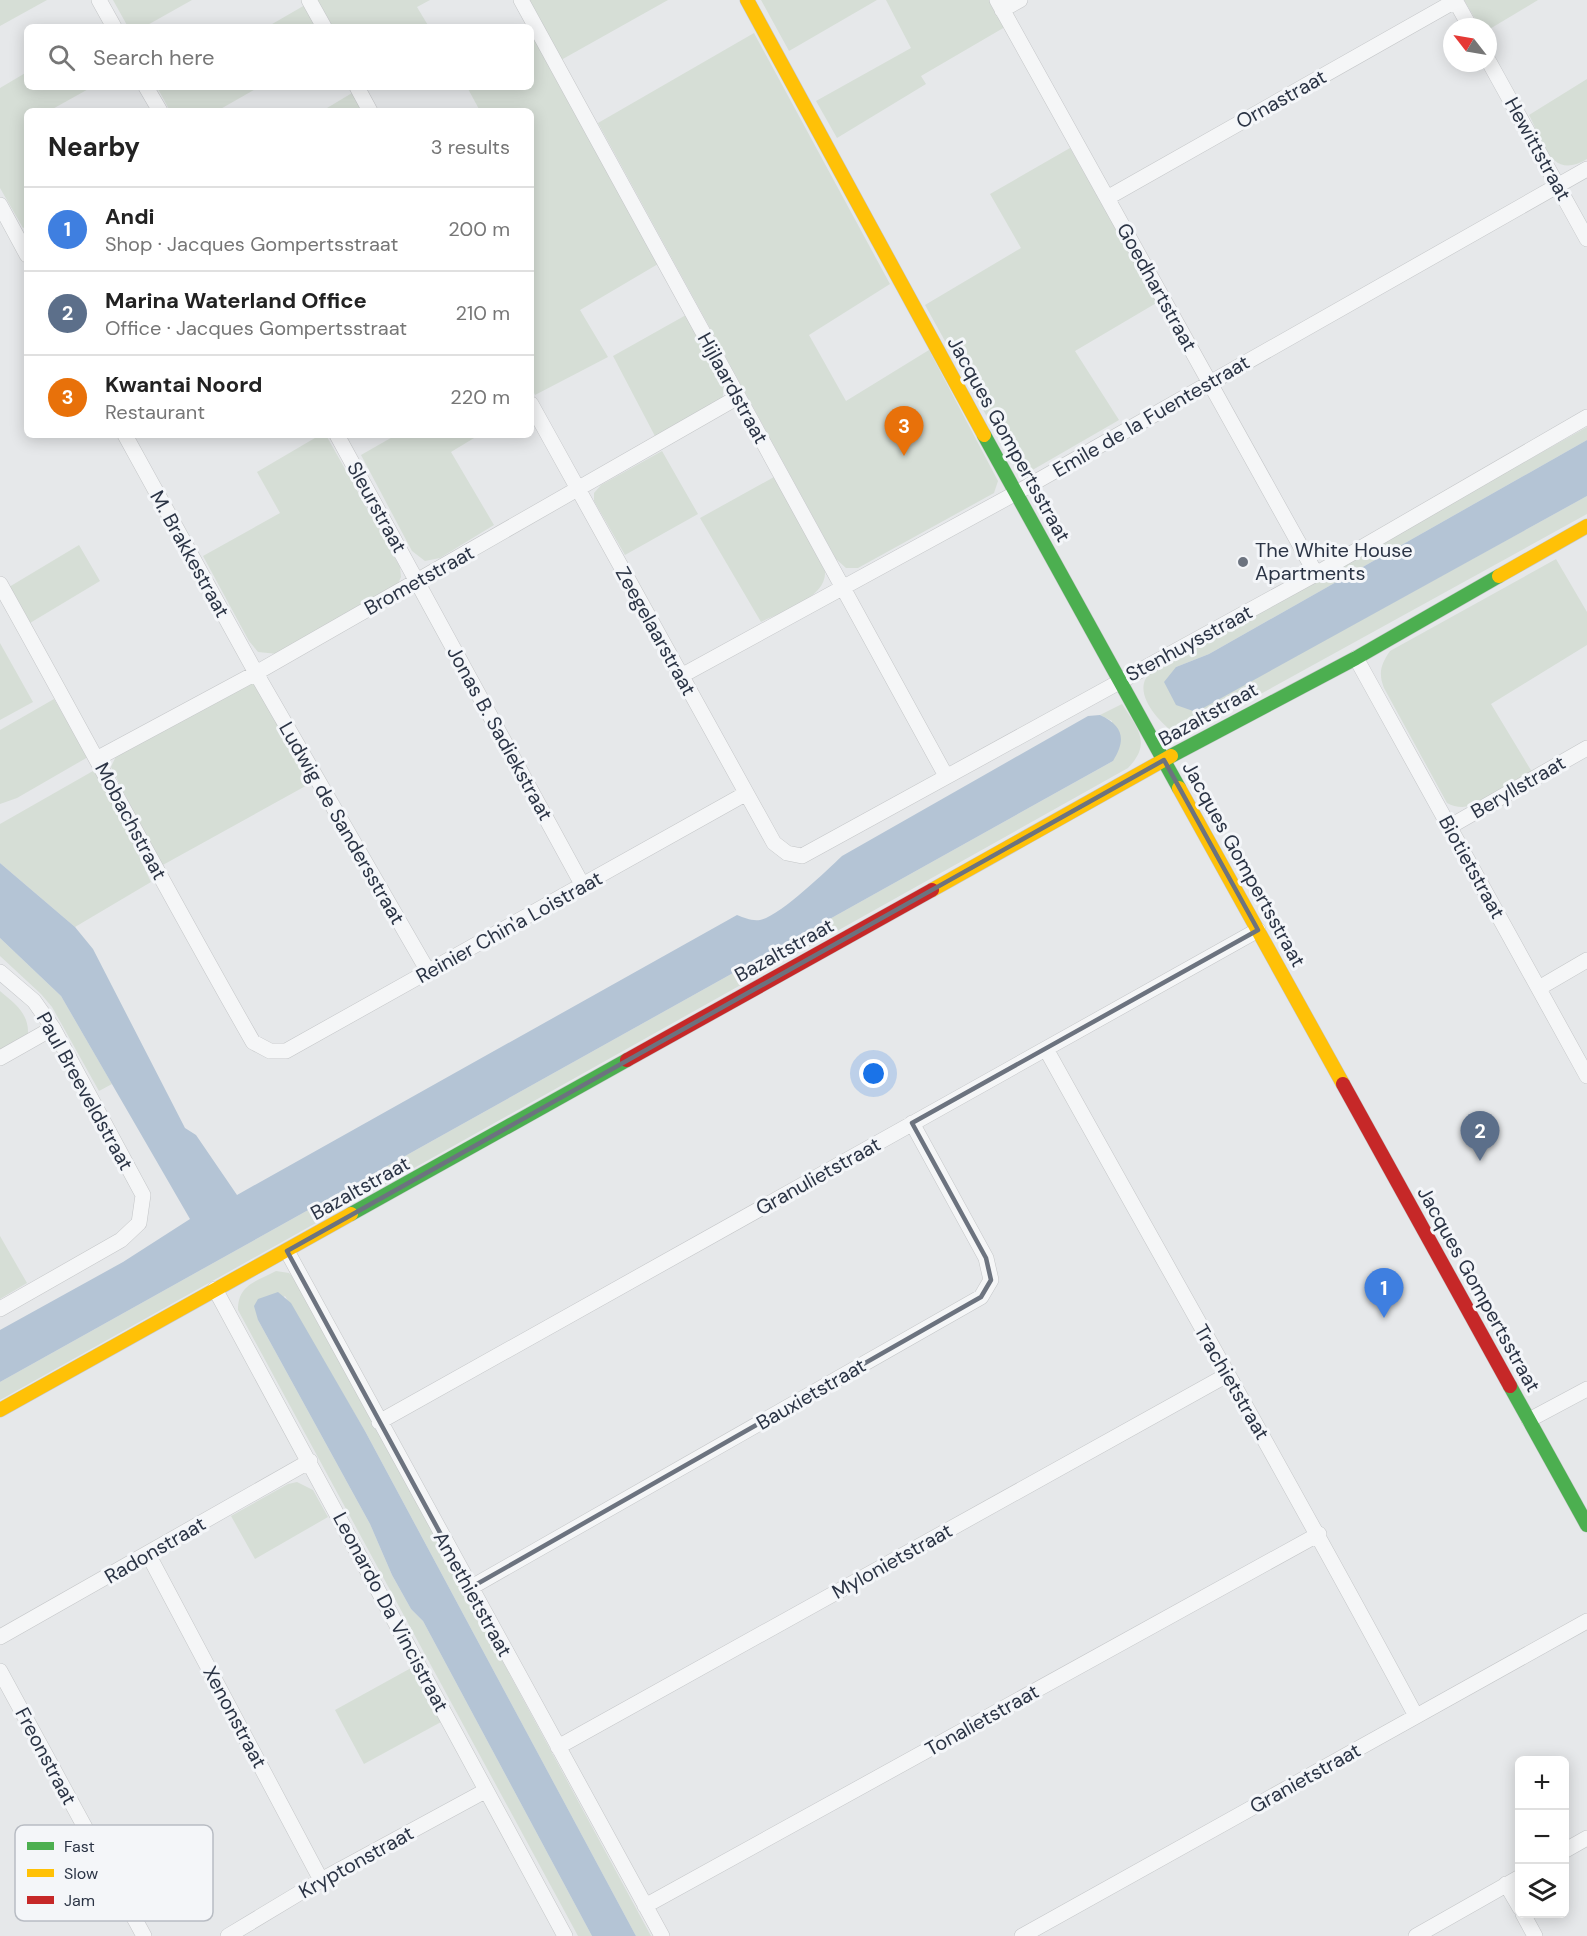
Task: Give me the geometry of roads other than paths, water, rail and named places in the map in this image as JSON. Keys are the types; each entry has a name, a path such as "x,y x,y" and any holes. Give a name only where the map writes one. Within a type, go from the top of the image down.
{"street":[{"path":"99,0 112,24"},
{"path":"309,0 322,24"},
{"name":"Hijlaardstraat","path":"520,0 533,24"},
{"name":"Jacques Gompertsstraat","path":"747,0 1016,493 1587,1525"},
{"path":"1000,5 1020,0"},
{"path":"1455,1 1465,18"},
{"name":"Ornastraat","path":"1107,198 1455,1"},
{"name":"Goedhartstraat","path":"1000,5 1316,574"},
{"name":"Hijlaardstraat","path":"534,25 946,776"},
{"name":"Hewittstraat","path":"1495,72 1587,239"},
{"path":"148,90 158,108"},
{"path":"359,90 368,108"},
{"name":"Emile de la Fuentestraat","path":"681,676 1016,493 1587,169"},
{"path":"0,205 24,249"},
{"name":"Brometstraat","path":"98,758 255,673 579,491 738,397"},
{"name":"Zeegelaarstraat","path":"534,409 745,794 774,843 787,853"},
{"name":"Stenhuysstraat","path":"787,853 802,856 1316,574 1587,417"},
{"name":"M. Brakkestraat","path":"127,438 255,673"},
{"name":"Sleurstraat","path":"339,438 417,580"},
{"name":"Bazaltstraat","path":"0,1410 1164,760 1356,658 1587,526"},
{"name":"Jonas B. Sadiekstraat","path":"417,580 583,886"},
{"name":"Mobachstraat","path":"0,584 98,758 179,913 253,1042 270,1051"},
{"name":"Biotietstraat","path":"1356,658 1587,1076"},
{"name":"Ludwig de Sandersstraat","path":"255,673 429,973"},
{"name":"Beryllstraat","path":"1449,827 1587,748"},
{"name":"Reinier Chin'a Loistraat","path":"270,1051 286,1051 429,973 745,794"},
{"name":"Granulietstraat","path":"379,1422 1258,930"},
{"path":"1539,988 1587,960"},
{"name":"Paul Breeveldstraat","path":"0,972 34,1001 52,1028 143,1196 139,1223 121,1240 0,1309"},
{"path":"0,1058 52,1028"},
{"name":"Trachietstraat","path":"1046,1049 1318,1534 1416,1716"},
{"name":"Bauxietstraat","path":"470,1588 981,1298 991,1280 986,1258 912,1124"},
{"name":"Amethietstraat","path":"286,1251 662,1936"},
{"name":"Leonardo Da Vincistraat","path":"215,1289 565,1936"},
{"name":"Mylonietstraat","path":"558,1747 1227,1375"},
{"path":"1528,1420 1587,1389"},
{"name":"Radonstraat","path":"0,1637 310,1461"},
{"name":"Tonalietstraat","path":"645,1906 1318,1534"},
{"name":"Xenonstraat","path":"148,1554 321,1881"},
{"name":"Granietstraat","path":"1022,1936 1587,1621"},
{"name":"Freonstraat","path":"0,1671 84,1825"},
{"name":"Kryptonstraat","path":"228,1936 321,1881 485,1791"},
{"path":"1569,1848 1587,1838"},
{"path":"1416,1936 1513,1880"},
{"path":"1524,1918 1535,1936"},
{"name":"Freonstraat","path":"136,1921 144,1936"}],"water":[{"path":"1587,440 1587,496 1196,712 1176,705 1164,682 1176,667 1209,654"},
{"path":"1100,715 1114,724 1120,734 1120,746 1113,761 0,1382 0,1330 123,1262 190,1219 61,996 0,938 0,863 75,927 93,949 185,1128 196,1135 237,1195 737,915 754,920 769,917 802,892 842,856 1088,716"},
{"path":"278,1292 291,1303 365,1431 636,1936 592,1936 423,1621 411,1609 392,1575 370,1524 258,1320 254,1306 258,1299"}],"place":[{"name":"Kwantai Noord","path":"904,456"},
{"name":"The White House Apartments","path":"1243,562"},
{"name":"Marina Waterland Office","path":"1480,1161"},
{"name":"Andi","path":"1384,1318"}]}
